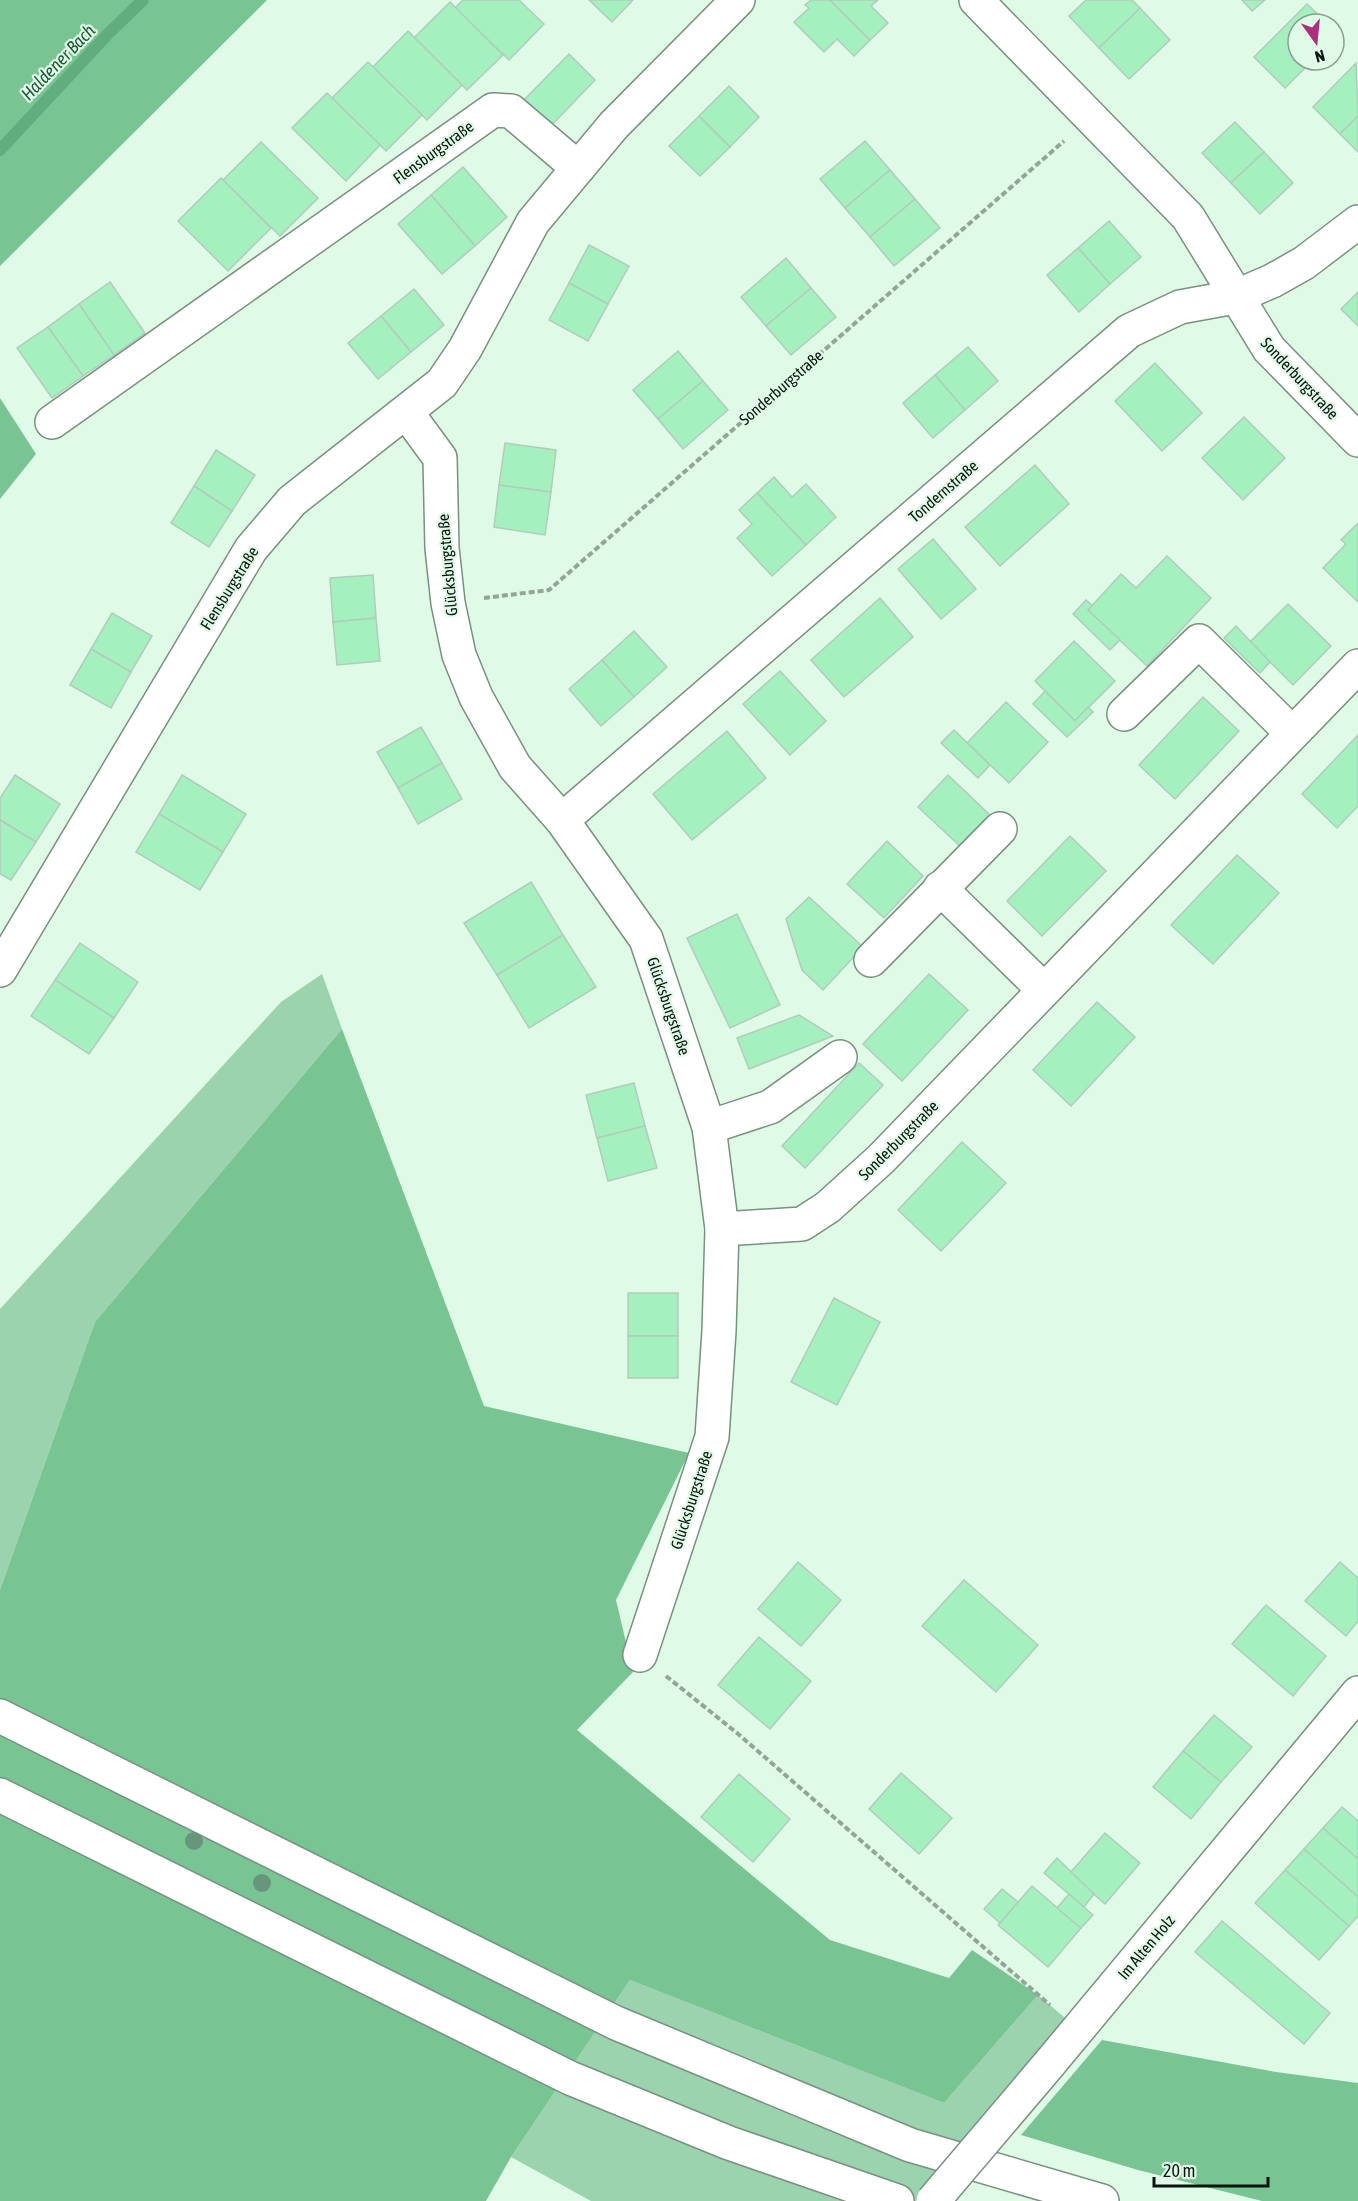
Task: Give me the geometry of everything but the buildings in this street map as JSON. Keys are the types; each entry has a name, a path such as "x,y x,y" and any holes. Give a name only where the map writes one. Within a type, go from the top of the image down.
{"main road":[{"name":"Flensburgstraße","path":"0,970 251,549 292,501 407,413 442,383 465,349 533,222 614,124 738,0"},
{"name":"Sonderburgstraße","path":"976,0 1188,217 1269,349 1358,440"},
{"name":"Flensburgstraße","path":"52,422 493,110 511,111 578,168"},
{"name":"Tondernstraße","path":"562,820 1129,331 1180,307 1235,297 1272,281 1304,263 1358,222"},
{"name":"Glücksburgstraße","path":"407,413 440,458 442,548 448,603 459,655 476,697 515,766 562,820 646,939 709,1127 722,1229 719,1331 712,1437 640,1655"},
{"path":"1124,714 1199,641 1292,733"},
{"name":"Sonderburgstraße","path":"722,1229 802,1224 828,1207 881,1159 1358,666"},
{"path":"871,960 1000,829"},
{"path":"940,888 1044,990"},
{"path":"709,1127 770,1107 840,1057"},
{"name":"Im Alten Holz","path":"933,2201 1358,1693"},
{"path":"0,1716 616,2024 910,2145 1102,2201"},
{"path":"0,1795 570,2078 729,2143 897,2201"}],"path":[{"name":"Sonderburgstraße","path":"448,603 549,590 1091,117"},
{"path":"640,1655 737,1733 1078,2029"}],"green space":[{"path":"0,0 267,0 0,266"},
{"path":"0,398 36,454 0,499"},
{"path":"322,974 342,1029 95,1322 0,1590 0,1309 281,1002"},
{"path":"342,1029 484,1406 689,1453 616,1600 633,1672 577,1730 830,1940 949,1978 972,1950 1038,1995 944,2103 630,1980 511,2157 486,2201 0,2201 0,1590 95,1322"},
{"path":"630,1980 944,2103 1038,1995 1078,2029 952,2201 591,2201 511,2157"},
{"path":"1102,2040 1276,2072 1358,2083 1358,2201 1262,2201 1138,2170 1021,2135"}],"waterway":[{"name":"Haldener Bach","path":"0,150 107,35 143,0"}]}
